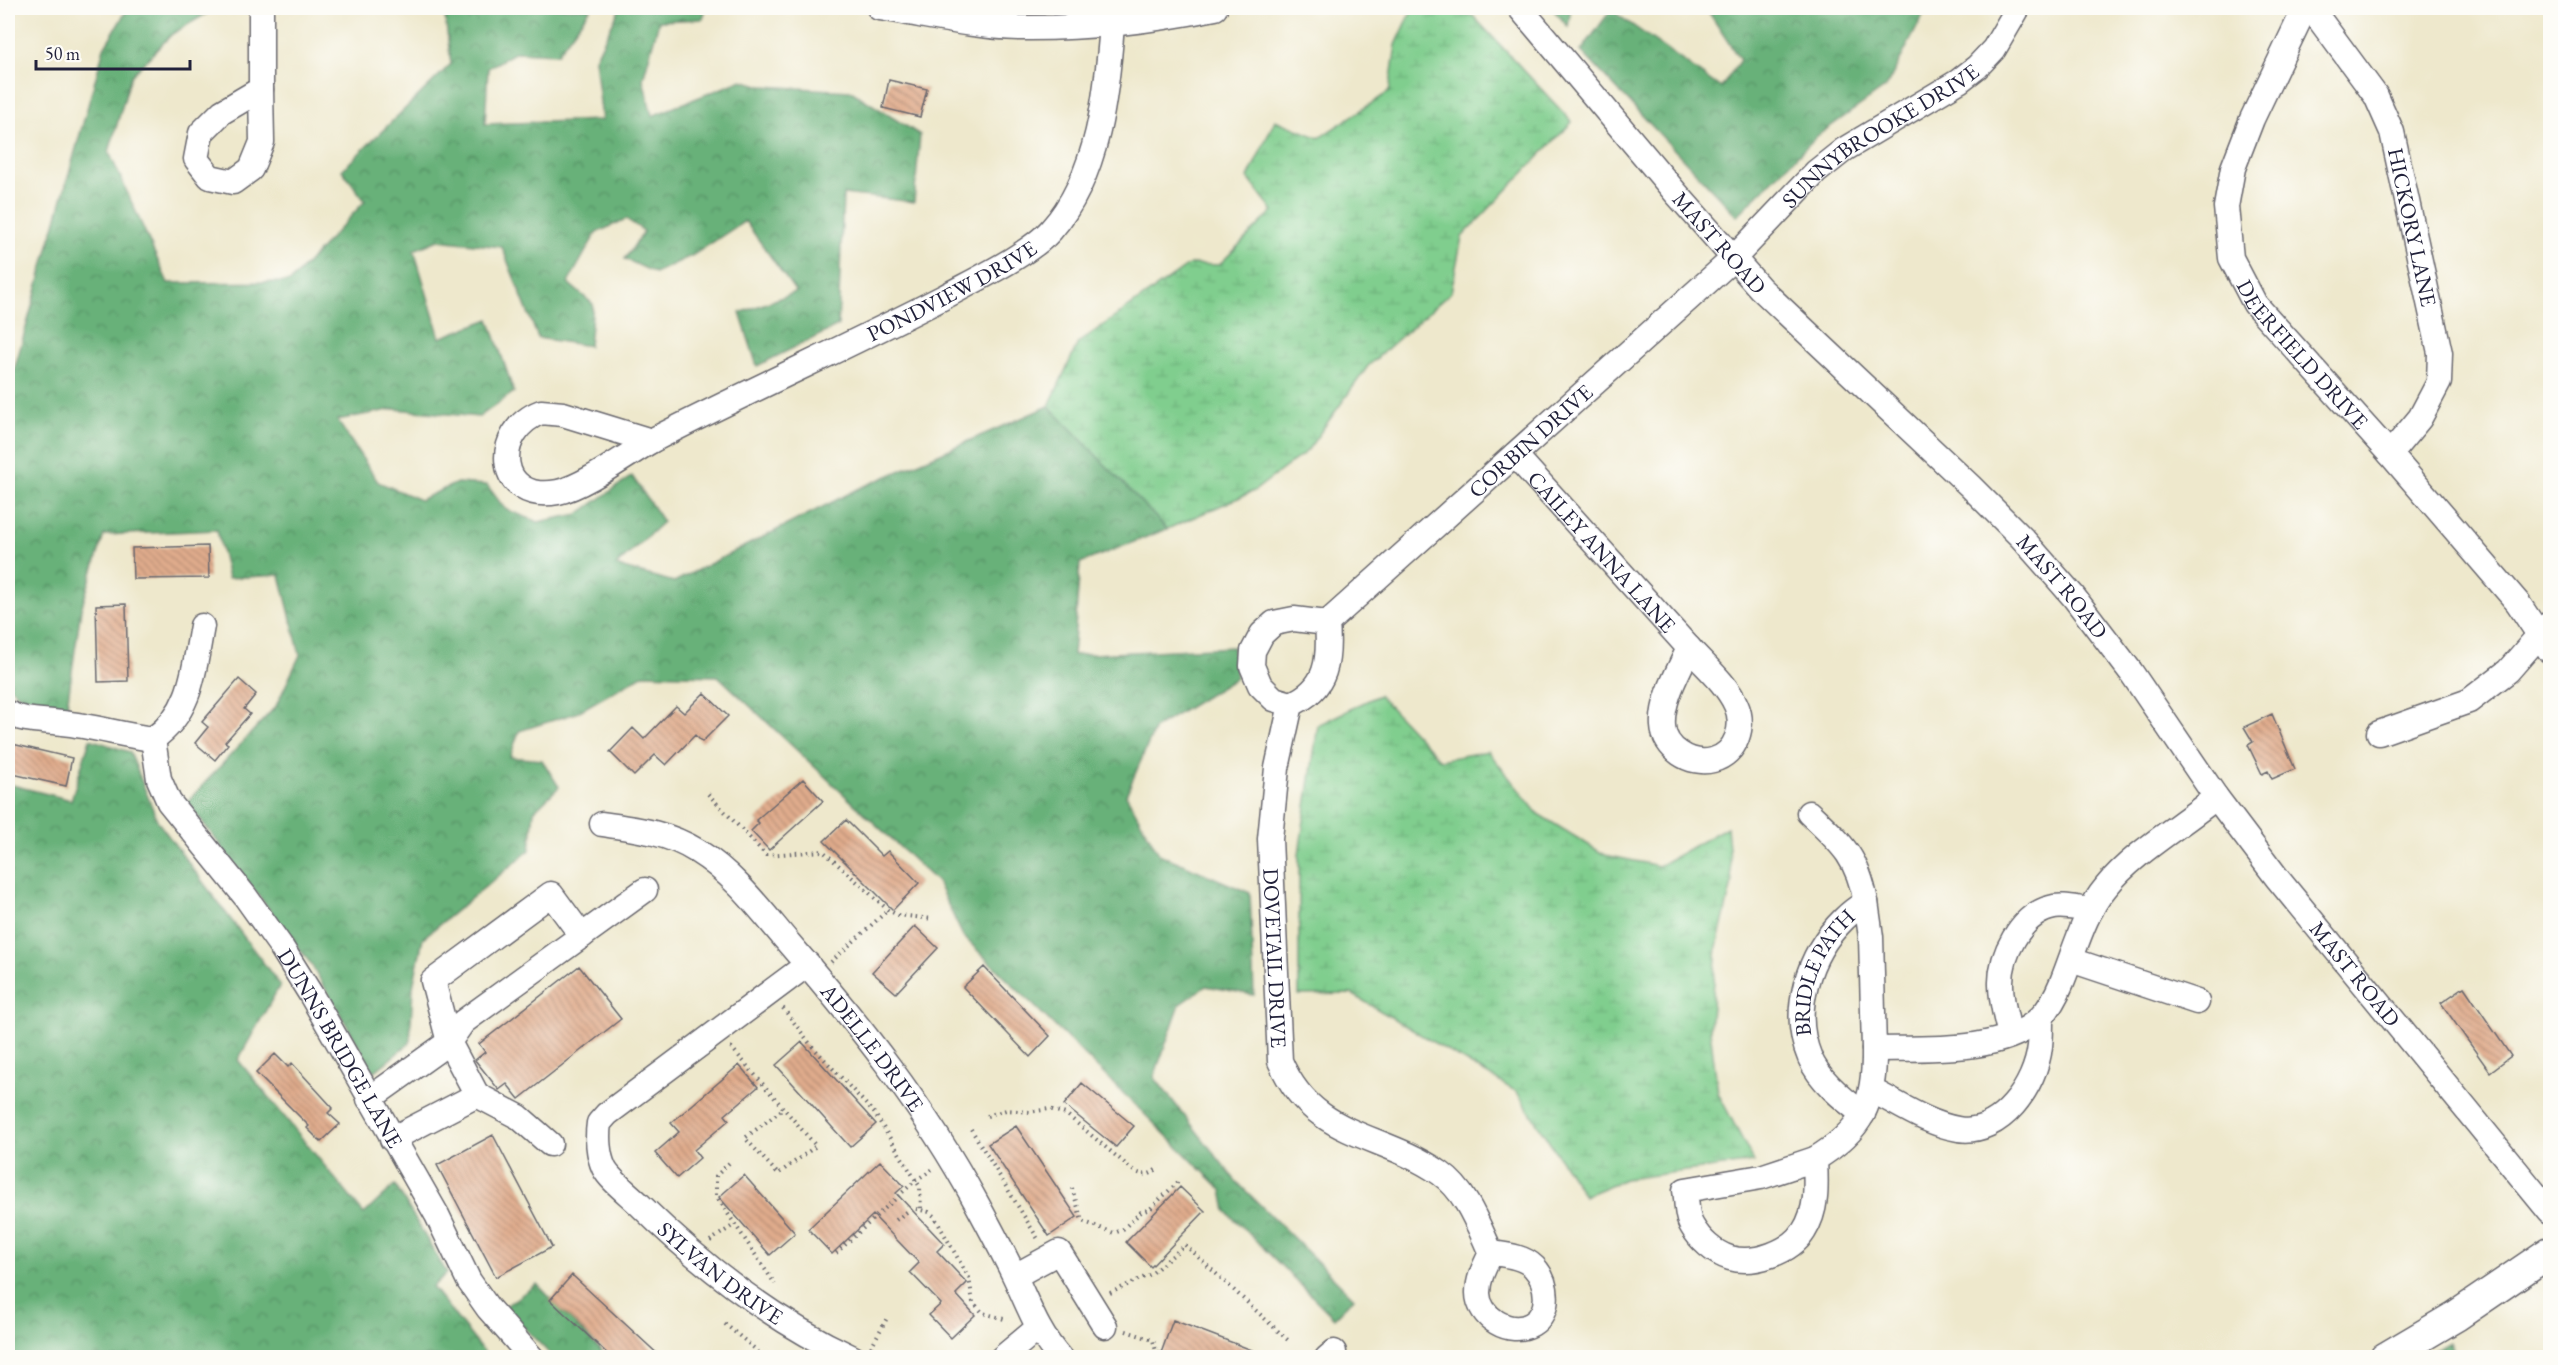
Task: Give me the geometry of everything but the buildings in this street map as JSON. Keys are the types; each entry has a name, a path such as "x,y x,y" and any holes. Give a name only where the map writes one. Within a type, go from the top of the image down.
{"main road":[{"path":"2385,1358 2456,1316 2550,1252"}],"street":[{"path":"261,8 261,89"},
{"path":"879,8 970,23 1018,28 1112,24 1215,8"},
{"name":"MAST ROAD","path":"1520,8 1675,192 1760,288 1970,486 2051,571 2132,672 2216,797 2278,879 2550,1212"},
{"name":"SUNNYBROOKE DRIVE","path":"1734,258 1816,172 1845,149 1959,81 1977,67 1994,48 2018,8"},
{"name":"DEERFIELD DRIVE","path":"2304,8 2252,119 2233,168 2226,207 2231,258 2255,304 2390,454 2453,530 2547,636"},
{"name":"HICKORY LANE","path":"2311,8 2376,96 2392,132 2440,353 2439,382 2420,418 2390,454"},
{"name":"PONDVIEW DRIVE","path":"651,441 563,414 541,412 527,417 514,431 506,463 510,478 523,489 542,494 560,492 651,441 988,274 1050,231 1069,206 1092,152 1099,122 1112,24"},
{"name":"CORBIN DRIVE","path":"1327,623 1734,258"},
{"name":"CAILEY ANNA LANE","path":"1515,456 1689,648"},
{"path":"1294,619 1327,623 1330,650 1324,673 1316,687 1306,698 1291,704 1274,699 1260,685 1252,666 1253,651 1262,634 1274,623 1294,619"},
{"path":"8,713 28,720 63,723 124,736 153,739 168,729 184,702 192,682 202,626"},
{"path":"2379,733 2469,701 2508,671 2547,636"},
{"name":"DOVETAIL DRIVE","path":"1291,704 1277,768 1270,839 1280,1061 1289,1084 1306,1104 1328,1120 1441,1173 1469,1205 1491,1253"},
{"name":"DUNNS BRIDGE LANE","path":"153,739 159,779 169,802 245,896 280,945 310,993 437,1215 469,1281 488,1308 532,1358"},
{"path":"1874,1049 1970,1046 2010,1035 2041,1018 2051,1004 2091,910 2105,887 2122,870 2216,797"},
{"path":"1809,813 1848,852 1857,866 1866,902"},
{"name":"ADELLE DRIVE","path":"602,824 653,831 698,851 727,875 819,964 916,1103 967,1186 1015,1276 1038,1329 1060,1358"},
{"path":"369,1099 448,1042 463,1022 645,890"},
{"path":"550,1144 519,1117 477,1095 448,1042 433,981 551,894 582,936"},
{"name":"BRIDLE PATH","path":"1866,902 1871,937 1874,1049 1873,1091 1863,1114 1839,1094 1810,1060 1803,1036 1801,1013 1804,988 1813,963 1844,919 1866,902"},
{"path":"2010,1035 2002,1004 2000,982 2007,954 2021,928 2034,915 2051,907 2091,910"},
{"path":"2071,960 2197,1002"},
{"path":"717,1031 770,992 819,964"},
{"path":"1873,1091 1936,1122 1956,1129 1973,1130 1988,1126 2002,1118 2017,1102 2033,1072 2040,1047 2041,1018"},
{"name":"SYLVAN DRIVE","path":"717,1031 636,1090 599,1123 599,1147 604,1169 664,1229 726,1280 790,1324 862,1353"},
{"path":"392,1139 477,1095"},
{"path":"1815,1159 1816,1194 1812,1214 1804,1232 1792,1244 1776,1253 1750,1260 1731,1258 1714,1251 1700,1238 1690,1223 1685,1190 1761,1177 1815,1159 1836,1146 1863,1114"},
{"path":"1015,1276 1059,1252 1105,1326"},
{"path":"1002,1358 1038,1329"}],"path":[{"path":"708,794 766,855 823,851 888,910 898,915 933,919"},
{"path":"819,964 888,910"},
{"path":"770,992 811,1045 875,1114 916,1180 921,1195 921,1209"},
{"path":"717,1031 816,1146 778,1174 745,1138 783,1109"},
{"path":"987,1116 1006,1110 1030,1112 1058,1110 1066,1114 1134,1171 1143,1176 1151,1175 1158,1168"},
{"path":"971,1129 1040,1242"},
{"path":"729,1163 717,1176 714,1185 716,1196 775,1284"},
{"path":"836,1253 916,1180 934,1168"},
{"path":"1072,1188 1082,1221 1114,1233 1122,1230 1141,1212 1150,1209 1179,1181"},
{"path":"896,1220 907,1210 921,1209 934,1216 969,1278 973,1302 977,1308 993,1317 1004,1319"},
{"path":"706,1244 734,1225"},
{"path":"1091,1305 1114,1291 1151,1274 1185,1245 1290,1342"},
{"path":"862,1353 887,1318"},
{"path":"725,1324 766,1358"},
{"path":"1105,1326 1115,1327 1153,1340 1156,1352 1163,1358"}],"green space":[{"path":"128,8 216,8 172,34 131,76 109,152 168,283 290,282 365,201 342,170 451,64 444,8 591,8 557,54 516,52 488,68 485,124 602,120 595,59 620,8 706,8 703,19 659,21 643,79 652,116 742,80 762,86 851,91 920,135 914,202 843,194 838,326 757,366 740,313 796,292 745,221 693,255 655,273 625,259 644,231 626,219 596,233 568,283 593,304 589,346 538,338 502,247 438,240 414,250 440,338 489,319 514,392 479,417 394,409 337,420 378,482 420,500 457,483 487,485 505,509 538,522 578,514 632,476 663,522 616,566 674,582 860,488 1049,406 1167,529 1080,563 1073,655 1233,647 1236,678 1155,728 1126,795 1159,854 1250,893 1254,995 1206,986 1180,1004 1154,1077 1235,1180 1354,1298 1334,1318 1226,1211 1222,1190 963,936 937,882 718,676 644,674 576,713 519,731 510,757 542,760 559,787 534,811 530,850 423,938 413,987 410,1043 374,1072 311,964 187,802 276,706 300,655 280,575 228,578 217,530 104,535 81,609 67,706 28,702 8,686 8,392 104,48"},
{"path":"1413,8 1439,8 1473,16 1572,122 1462,237 1451,292 1368,366 1307,451 1254,491 1167,529 1049,406 1078,343 1190,264 1219,265 1273,211 1248,178 1275,120 1319,138 1389,92 1396,45"},
{"path":"1552,8 1571,8 1568,27"},
{"path":"1706,8 1927,8 1886,87 1817,136 1737,216 1581,51 1611,10 1721,88 1740,60"},
{"path":"1379,695 1440,760 1488,751 1538,814 1605,855 1659,866 1727,827 1732,883 1717,946 1710,1030 1718,1093 1754,1162 1625,1179 1584,1196 1517,1092 1352,994 1299,995 1299,854 1318,725"},
{"path":"90,739 130,752 158,822 280,985 238,1060 364,1214 395,1185 447,1273 432,1287 488,1357 8,1358 8,784 71,800"},
{"path":"537,1284 607,1357 553,1357 504,1307"},
{"path":"2449,1342 2456,1357 2423,1357"}]}
